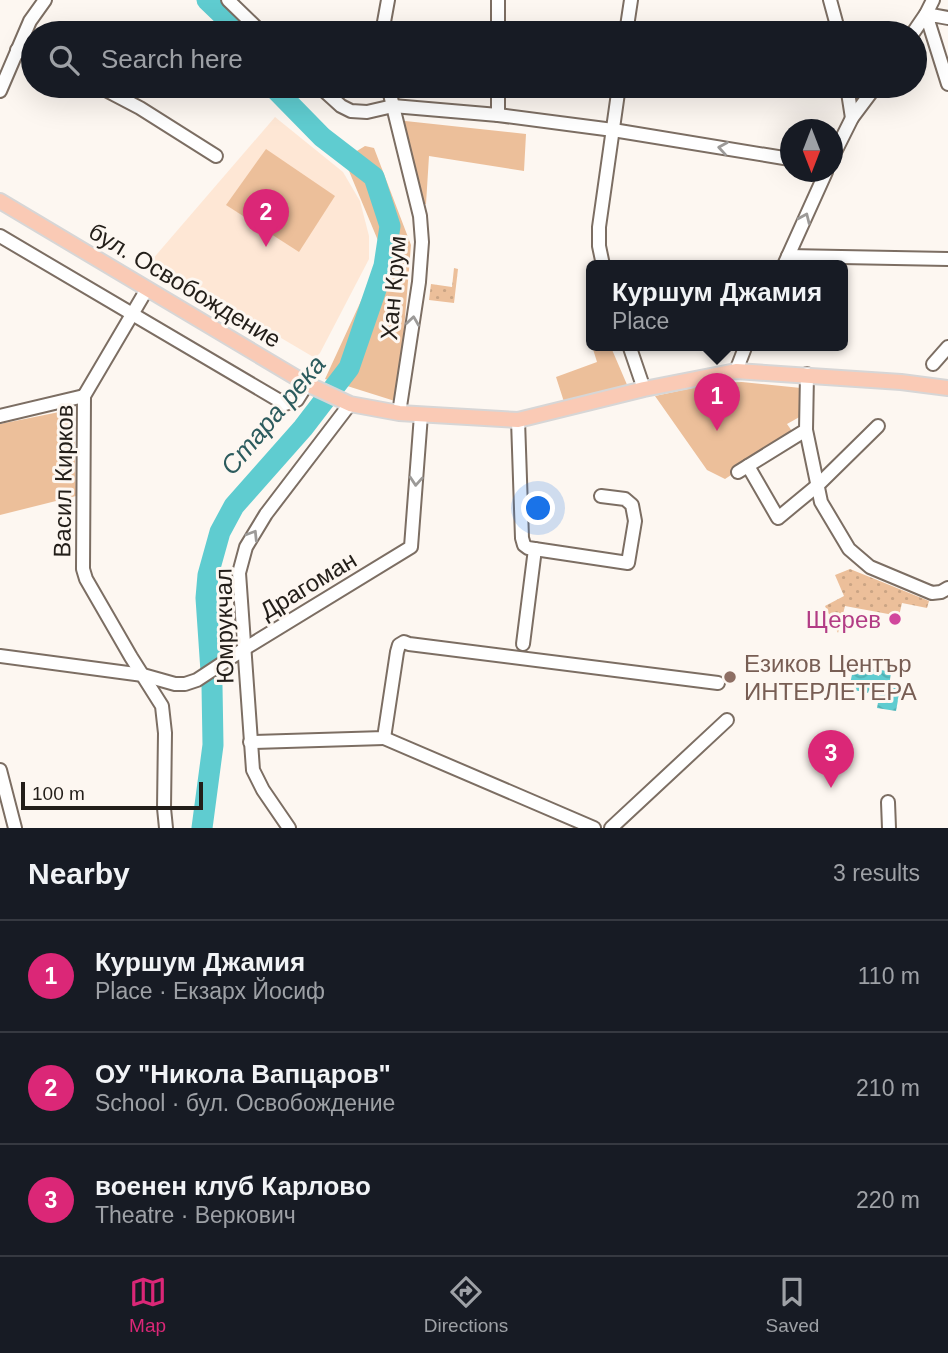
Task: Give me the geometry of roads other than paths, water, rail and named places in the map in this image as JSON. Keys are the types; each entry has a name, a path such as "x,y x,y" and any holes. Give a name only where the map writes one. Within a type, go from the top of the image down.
{"main road":[{"name":"бул. Освобождение","path":"0,201 307,384 350,404 399,413 518,420 644,389 736,371 807,374 919,383 948,388"}],"street":[{"path":"30,21 45,0"},
{"path":"228,0 250,21"},
{"path":"384,21 388,0"},
{"path":"498,0 498,21"},
{"path":"628,21 631,0"},
{"path":"830,0 836,21"},
{"path":"921,21 933,0"},
{"path":"926,14 948,18"},
{"path":"926,14 948,84"},
{"path":"0,90 21,41"},
{"path":"17,50 21,52"},
{"path":"121,98 216,156"},
{"path":"332,98 351,111 367,112 393,106 498,115 613,130 780,157"},
{"name":"Хан Крум","path":"391,98 419,216 422,242 419,282 399,413"},
{"path":"498,98 498,115"},
{"path":"602,260 599,227 617,98"},
{"path":"849,98 852,118"},
{"path":"843,136 867,98"},
{"path":"821,182 786,260 948,259"},
{"path":"0,236 285,404 297,400 307,384"},
{"name":"Васил Кирков","path":"147,289 84,396 83,569 86,579 162,706 163,808 166,828"},
{"path":"933,364 948,347"},
{"path":"631,351 644,389"},
{"path":"736,371 744,351"},
{"path":"807,374 806,429 821,502 842,539 849,549 870,567 932,593 948,588"},
{"path":"0,416 84,396"},
{"name":"Юмрукчал","path":"289,828 262,790 253,770 239,573 246,547 266,514 350,404"},
{"name":"Драгоман","path":"143,675 175,684 197,680 411,547 421,415"},
{"path":"518,420 524,545 528,548 628,563 635,521 632,505 625,499 601,496"},
{"path":"806,429 743,469 778,518 818,485 878,426"},
{"path":"523,644 535,549"},
{"path":"384,738 397,652 404,642 719,683"},
{"path":"0,656 143,675"},
{"path":"611,828 727,720"},
{"path":"250,742 384,738 593,828"},
{"path":"0,770 15,828"},
{"path":"888,803 889,828"}],"water":[{"path":"854,665 874,669 873,674 879,676 881,670 891,672 889,687 900,689 896,711 877,708 880,692 869,690 868,693 849,689"}],"waterway":[{"name":"Стара река","path":"207,0 229,21"},
{"name":"Стара река","path":"202,828 213,745 206,598 208,575 220,532 234,506 303,428 349,368 384,266 390,226 374,177 322,137 284,98"}],"place":[{"name":"ОУ \"Никола Вапцаров\"","path":"266,247"},
{"name":"Куршум Джамия","path":"717,431"},
{"name":"Щерев","path":"895,619"},
{"name":"Езиков Център ИНТЕРЛЕТЕРА","path":"730,677"},
{"name":"военен клуб Карлово","path":"831,788"}]}
